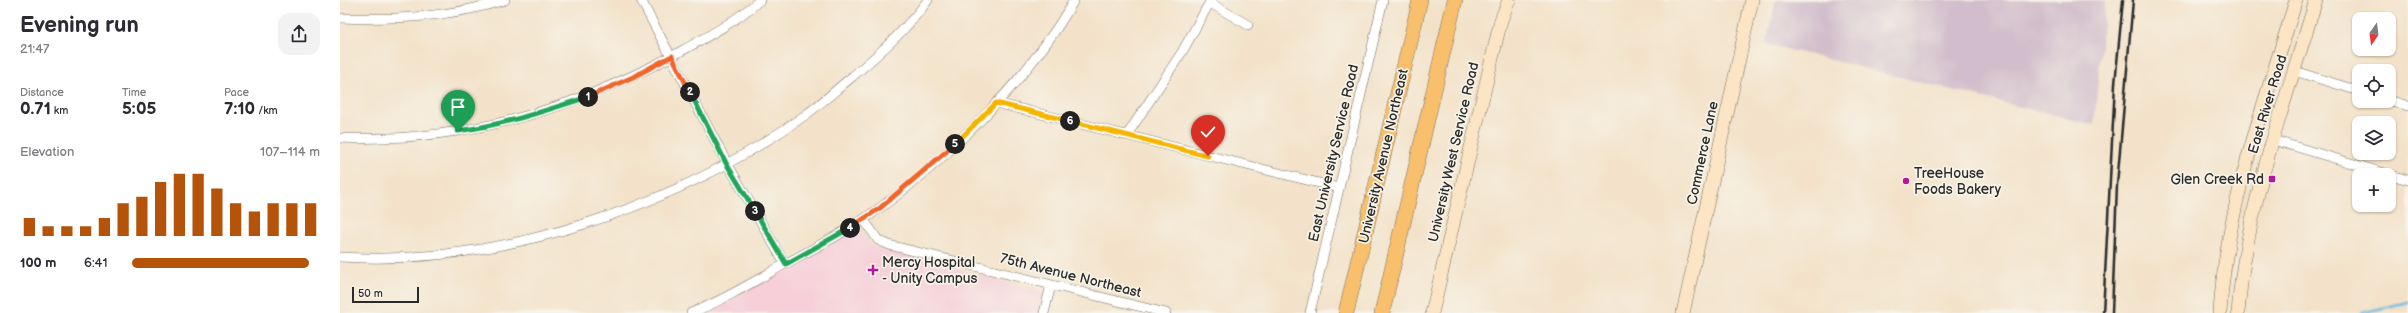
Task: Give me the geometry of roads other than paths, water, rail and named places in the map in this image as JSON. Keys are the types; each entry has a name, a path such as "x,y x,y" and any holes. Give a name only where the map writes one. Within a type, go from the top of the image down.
{"main road":[{"name":"University Avenue Northeast","path":"1346,313 1420,0"},
{"path":"1382,313 1455,0"},
{"name":"University West Service Road","path":"1432,313 1501,20 1509,0"},
{"name":"Commerce Lane","path":"1683,313 1752,0"},
{"name":"East River Road","path":"2220,313 2225,258 2233,212 2296,0"},
{"name":"East River Road","path":"2238,313 2244,250 2250,224 2273,140 2316,0"}],"street":[{"path":"340,18 387,20 440,16 481,8 505,0"},
{"path":"641,0 672,56 726,163 786,264"},
{"path":"340,138 369,139 427,136 489,127 542,112 589,96 633,77 713,34 760,0"},
{"path":"340,256 418,256 527,240 628,208 674,189 768,140 805,115 889,44 928,0"},
{"path":"691,313 786,264 864,220 936,161 996,103 1046,45 1074,0"},
{"name":"East University Service Road","path":"1310,313 1383,0"},
{"path":"1127,135 1182,52 1211,2 1248,25"},
{"path":"2294,71 2352,89"},
{"path":"2396,102 2408,106"},
{"path":"996,103 1339,188"},
{"path":"2273,140 2408,180"},
{"name":"75th Avenue Northeast","path":"864,220 872,235 878,240 889,245 1166,313"},
{"path":"1044,313 1052,285"}],"waterway":[{"path":"2361,313 2408,302"}],"railway":[{"path":"2103,313 2115,84 2123,0"},
{"path":"2112,313 2117,185 2133,0"}],"place":[{"name":"Glen Creek Rd","path":"2272,179"},
{"name":"TreeHouse Foods Bakery","path":"1906,181"},
{"name":"Mercy Hospital - Unity Campus","path":"873,270"}]}
